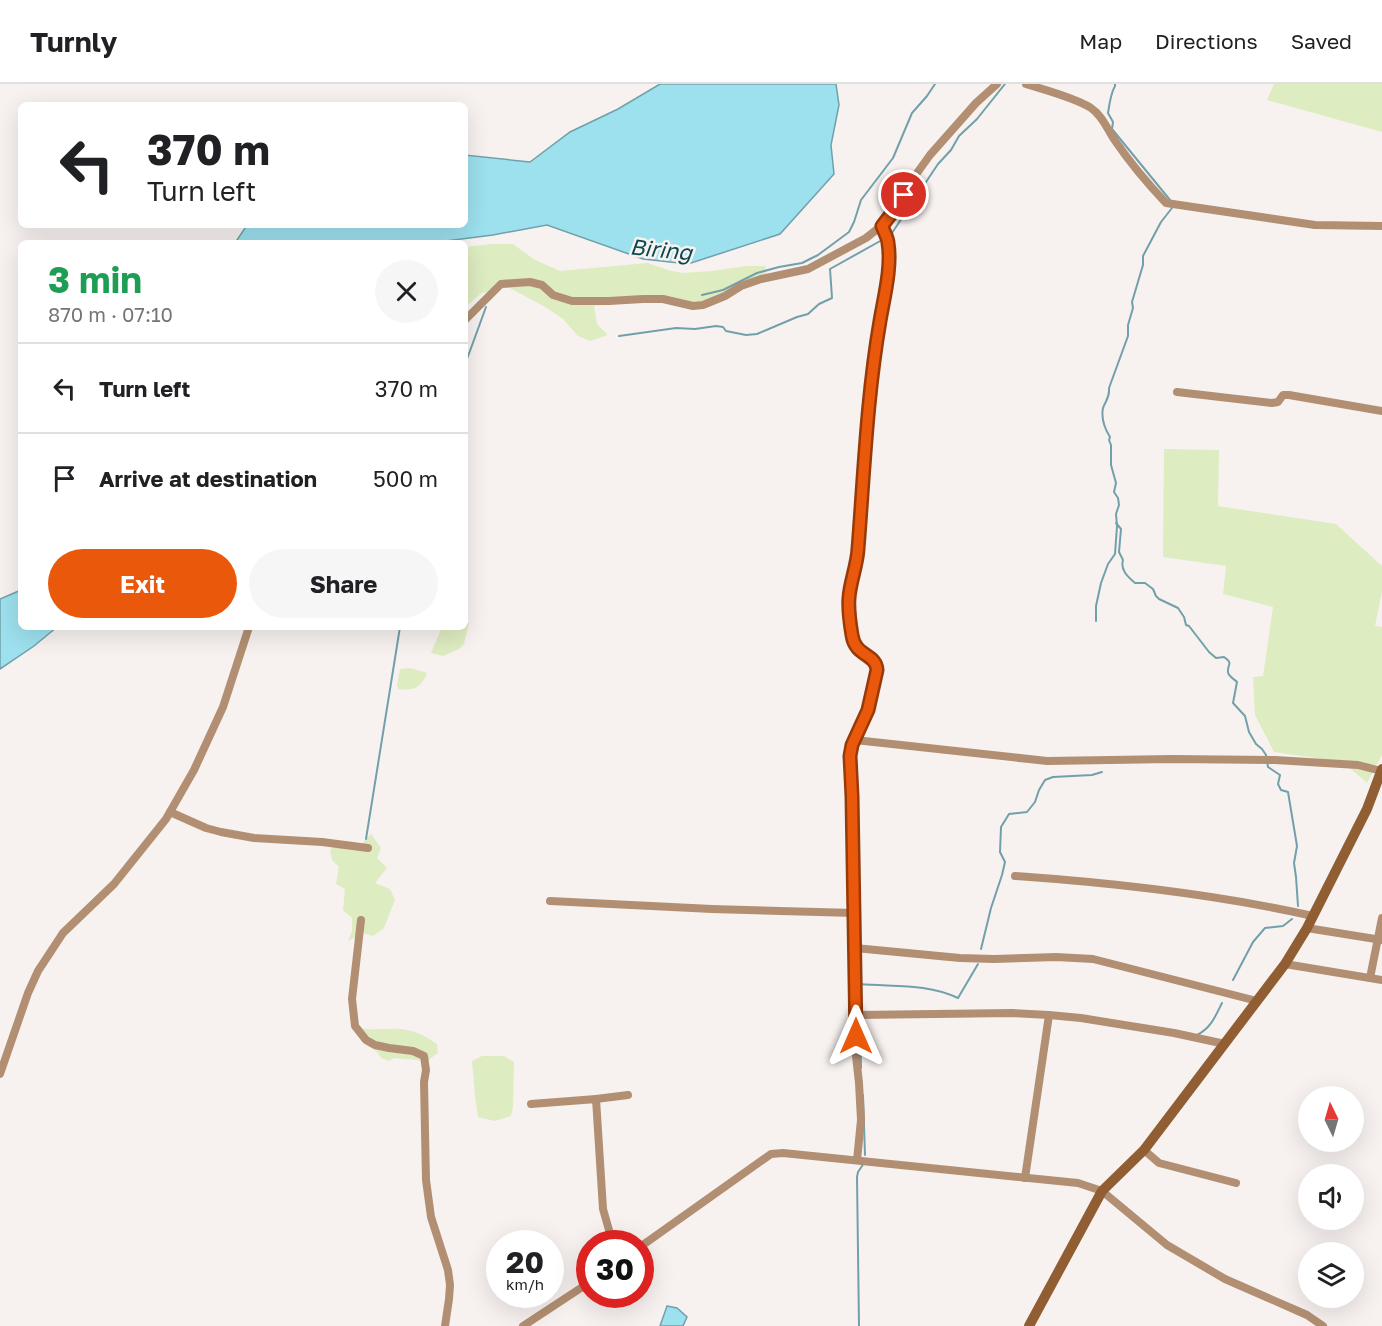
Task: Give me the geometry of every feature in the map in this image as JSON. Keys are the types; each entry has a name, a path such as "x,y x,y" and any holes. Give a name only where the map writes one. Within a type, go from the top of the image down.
{"street":[{"path":"468,317 501,284 530,282 542,285 553,295 572,301 663,299 693,306 703,305 761,279 808,268 866,238 882,226 930,154 976,102 997,84"},
{"path":"1026,84 1092,109 1114,141 1166,203 1315,225 1382,225"},
{"path":"857,1160 861,1120 856,1056 855,913 850,756 868,710 877,664 855,646 852,638 849,599 858,555 870,396 888,266 888,242 882,226"},
{"path":"1177,393 1272,403 1278,402 1283,395 1289,395 1382,411"},
{"path":"0,1074 38,971 63,933 114,884 170,813 194,770 223,707 248,630"},
{"path":"855,740 1047,761 1275,760 1358,765 1382,770 1366,809 1313,916 1285,964 1144,1150 1102,1191 1029,1326"},
{"path":"170,813 206,828 254,838 322,842 368,848"},
{"path":"1015,876 1179,891 1313,916"},
{"path":"550,901 855,913"},
{"path":"1370,978 1380,939 1382,918"},
{"path":"361,920 352,991 355,1026 366,1040 375,1045 413,1051 424,1056 426,1064 424,1082 426,1180 431,1217 448,1270 450,1285 445,1326"},
{"path":"1307,928 1380,939"},
{"path":"855,948 960,958 1093,959 1257,1000"},
{"path":"1285,964 1382,980"},
{"path":"856,1015 1012,1013 1049,1015 1174,1032 1225,1044"},
{"path":"1025,1178 1049,1015"},
{"path":"531,1104 596,1100 628,1095"},
{"path":"596,1100 603,1209 609,1230"},
{"path":"1144,1150 1159,1163 1236,1183"},
{"path":"654,1237 771,1154 783,1153 857,1160 1078,1184 1102,1191 1167,1245 1225,1279 1307,1315 1323,1326"},
{"path":"523,1326 576,1291"}],"green space":[{"path":"1274,84 1382,84 1382,132 1267,100"},
{"path":"513,244 535,260 560,271 648,263 682,273 765,266 767,277 725,291 713,304 690,304 670,296 654,296 629,302 594,306 597,324 608,335 590,341 578,336 563,319 547,308 508,287 482,293 468,305 468,247"},
{"path":"1164,449 1219,450 1218,506 1336,524 1382,566 1382,592 1375,626 1382,627 1382,755 1367,783 1343,762 1274,752 1255,715 1253,677 1263,676 1273,607 1223,594 1226,566 1163,557"},
{"path":"441,630 467,630 464,644 459,649 443,656 431,653"},
{"path":"410,668 427,673 425,678 416,687 398,689 400,669"},
{"path":"371,834 381,848 377,858 387,868 375,883 390,889 395,900 384,928 373,936 363,933 348,941 352,931 352,918 343,910 345,889 336,884 339,867 332,860 330,849 348,843 362,844"},
{"path":"359,1028 401,1029 415,1032 437,1044 438,1053 427,1061 394,1058 389,1061 381,1058 375,1050 363,1043 360,1039"},
{"path":"482,1056 504,1056 514,1062 511,1116 495,1121 478,1117 472,1061"}],"water":[{"name":"Biring","path":"660,84 836,84 839,105 831,145 834,174 780,234 688,264 643,259 547,225 454,240 237,240 245,228 468,228 468,155 530,162 570,132 618,109"},
{"path":"18,591 18,630 53,630 0,669 0,599"},
{"path":"667,1306 677,1308 687,1317 683,1326 660,1326"}],"waterway":[{"path":"702,295 723,290 757,273 802,263 818,255 849,232 861,200 893,158 912,113 935,84"},
{"path":"890,236 959,136 977,119 1005,84"},
{"path":"1115,84 1108,113 1113,122 1112,129 1170,200"},
{"path":"1096,621 1096,606 1101,583 1108,564 1115,554 1116,514 1119,505 1114,492 1116,483 1111,465 1110,437 1104,423 1103,408 1128,336 1132,302 1143,265 1143,256 1161,222 1172,208"},
{"path":"619,336 676,328 695,329 716,326 723,327 726,331 746,335 757,334 808,314 819,304 832,298 830,269 882,240"},
{"path":"468,356 486,307"},
{"path":"1116,523 1121,529 1119,552 1127,576 1135,583 1145,583 1153,589 1159,599 1178,608 1186,625 1209,652 1216,658 1224,657 1229,661 1228,673 1237,682 1233,703 1245,716 1249,732 1266,755 1268,767 1280,775 1278,784 1281,790 1288,792 1297,846 1294,863 1298,906"},
{"path":"366,839 400,630"},
{"path":"981,949 1005,862 1000,852 1001,827 1009,814 1027,812 1035,802 1045,780 1053,777 1092,775 1102,772"},
{"path":"1233,980 1253,942 1265,928 1283,926 1292,919"},
{"path":"859,952 860,984"},
{"path":"860,1010 860,984 910,986 934,990 958,998 978,964"},
{"path":"1197,1035 1209,1025 1222,1003"},
{"path":"860,1022 861,1068"},
{"path":"863,1095 865,1155"},
{"path":"859,1326 857,1177 864,1163"}],"route":[{"path":"856,1036 850,756 852,745 868,710 877,664 855,646 852,638 849,599 858,555 870,396 888,266 888,242 882,226 904,195"}]}
